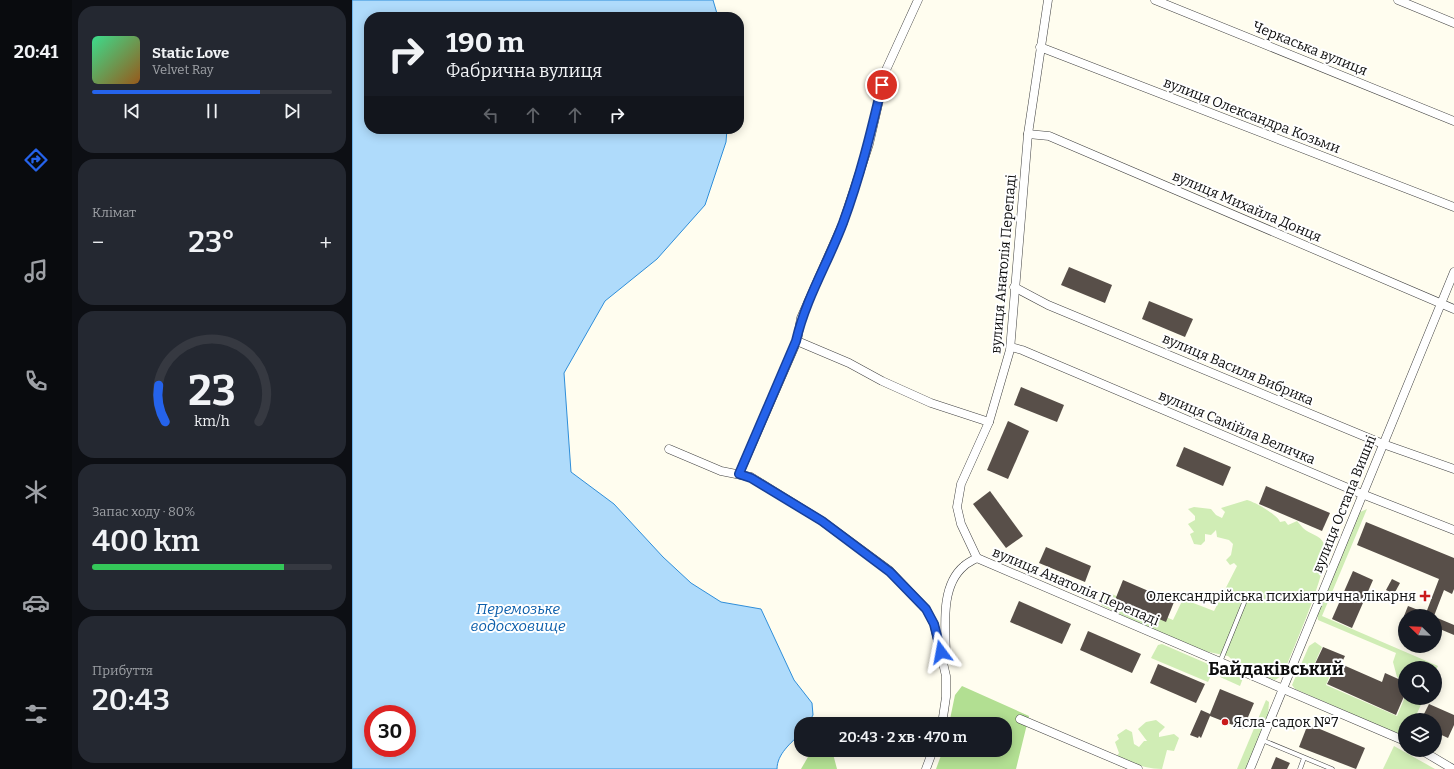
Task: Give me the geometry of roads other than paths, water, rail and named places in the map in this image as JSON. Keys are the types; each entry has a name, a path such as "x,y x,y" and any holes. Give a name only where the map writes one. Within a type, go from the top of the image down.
{"street":[{"path":"739,474 796,341 801,318 845,216 869,144 886,70 918,0"},
{"name":"Черкаська вулиця","path":"1155,0 1168,2 1454,121"},
{"path":"1398,0 1454,23"},
{"name":"вулиця Анатолія Перепаді","path":"1046,1 1028,134 1010,347 990,422 961,484 957,507 961,524 977,558 1398,738"},
{"name":"вулиця Олександра Козьми","path":"1040,47 1454,207"},
{"name":"вулиця Михайла Донця","path":"1028,134 1049,136 1454,309"},
{"name":"вулиця Остапа Вишні","path":"1250,769 1454,272"},
{"name":"вулиця Василя Вибрика","path":"1014,287 1048,305 1383,444 1454,469"},
{"path":"796,341 849,363 882,382 931,402 990,422"},
{"name":"вулиця Самійла Величка","path":"1010,347 1030,353 1362,494 1454,530"},
{"path":"669,449 721,471 751,478 816,517 890,572 926,609 934,624 946,676"},
{"path":"943,717 946,697 947,596 955,577 963,566 977,558"},
{"path":"1020,719 1138,769"},
{"path":"926,769 931,757"},
{"path":"1433,757 1453,769"}],"lane":[{"path":"1220,662 1244,603"},
{"path":"1262,740 1332,769"},
{"path":"1300,769 1304,758"}],"water":[{"name":"Перемозьке водосховище","path":"352,0 713,0 717,12 364,12 364,134 727,134 726,142 705,205 657,259 605,301 564,373 571,472 614,504 663,557 691,583 721,602 761,609 794,680 812,703 812,717 794,717 794,740 779,758 777,769 352,769"}],"place":[{"name":"Олександрійська психіатрична лікарня","path":"1425,596"},
{"name":"Ясла-садок №7","path":"1225,722"}],"district":[{"name":"Байдаківський","path":"1276,669"}]}
